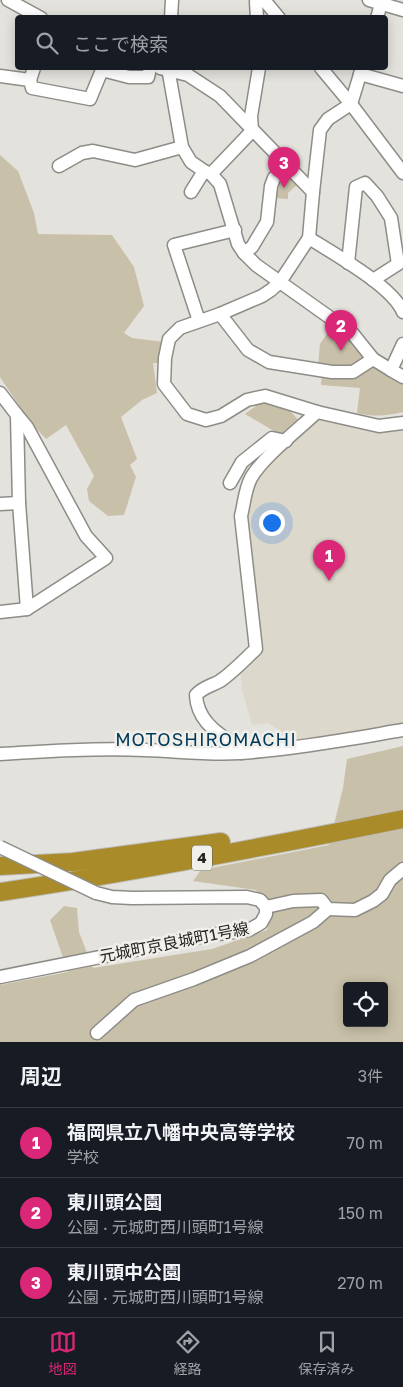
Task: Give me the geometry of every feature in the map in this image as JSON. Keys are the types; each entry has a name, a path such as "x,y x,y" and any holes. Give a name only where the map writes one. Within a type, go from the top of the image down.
{"highway":[{"name":"4","path":"0,866 73,862 197,846 403,807"},
{"name":"4","path":"0,892 67,882 403,819"}],"street":[{"path":"8,0 36,15"},
{"path":"170,15 172,0"},
{"path":"257,0 258,15"},
{"path":"264,0 276,15"},
{"path":"377,15 378,1 403,10"},
{"path":"0,76 32,74 32,88 90,99 102,70 129,77 148,77 150,70"},
{"path":"165,70 182,147 190,162 208,172 220,184 238,244 244,254 256,265 353,334 373,359 403,377"},
{"path":"169,70 188,75 220,96 313,192"},
{"path":"252,131 251,116 259,70"},
{"path":"323,70 403,173"},
{"path":"403,86 361,71 351,104 328,119 320,130 309,238 280,282 271,290 262,296 220,314 180,328 169,339 165,358 164,384 187,414 206,420 221,416 247,400 265,396 317,412 379,426 403,423"},
{"path":"191,192 208,172 252,131"},
{"path":"60,166 82,153 93,151 135,160 182,147"},
{"path":"244,254 252,247 267,222 271,186 274,178 287,166"},
{"path":"348,263 356,187 365,183 377,196 391,218 398,264 373,280"},
{"path":"199,322 174,245 234,230"},
{"path":"309,238 373,280 400,305 403,312"},
{"path":"220,314 248,350 269,362 332,372 353,372 373,359"},
{"path":"391,370 403,344"},
{"path":"0,393 28,427 86,536 106,558 27,609 0,612"},
{"path":"241,753 238,745 225,739 199,713 196,695 202,689 218,682 235,669 256,649 242,516 245,496 251,479 262,464 317,412"},
{"path":"17,415 19,503 27,609"},
{"path":"230,483 242,462 272,438 286,441"},
{"path":"0,504 19,503"},
{"path":"0,754 127,750 241,753 348,740 403,730"},
{"name":"元城町京良城町1号線","path":"0,847 96,893 112,897 247,897 260,900 266,907 266,914 261,923 249,930 210,935 0,977"},
{"path":"97,1033 134,1000 194,979 250,956 313,922 328,909 355,910 373,901 382,894 390,880 403,869"},
{"path":"266,907 293,902 321,900 328,909"}],"shaded area":[{"path":"0,155 18,171 34,213 38,234 112,235 134,267 144,306 124,333 132,338 165,342 161,363 153,363 157,393 142,400 121,417 137,459 130,465 136,477 124,515 108,516 89,501 87,489 94,476 66,425 46,439 30,422 0,377"},
{"path":"287,171 299,183 288,193 288,199 274,198 276,181"},
{"path":"333,325 351,337 368,358 353,368 318,366 320,344"},
{"path":"373,362 403,380 403,412 380,416 357,413 360,388 321,385 322,373"},
{"path":"267,398 283,403 301,423 290,435 279,434 245,414"},
{"path":"318,418 403,428 403,723 364,731 295,740 268,723 252,725 242,690 240,668 263,647 248,514 250,496 255,481 270,461"},
{"path":"403,746 403,1042 0,1042 0,985 68,972 50,920 64,906 77,908 79,932 93,968 212,949 267,930 272,911 256,890 193,881 201,870 329,845 343,788 347,759"}],"place":[{"name":"東川頭中公園","path":"284,188"},
{"name":"東川頭公園","path":"341,351"},
{"name":"福岡県立八幡中央高等学校","path":"329,581"}],"district":[{"name":"MOTOSHIROMACHI","path":"206,740"}]}
